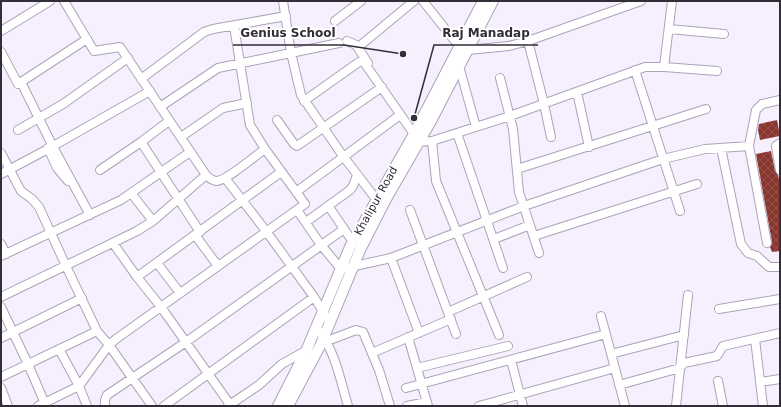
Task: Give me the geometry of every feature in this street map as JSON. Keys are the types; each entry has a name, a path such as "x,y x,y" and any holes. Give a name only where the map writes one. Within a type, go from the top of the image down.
{"street":[{"path":"1,31 50,1"},
{"path":"64,1 94,51 120,47 206,176 216,181 224,178 265,149"},
{"path":"283,1 292,53 300,90 304,101 379,203"},
{"path":"335,21 361,1"},
{"path":"362,44 414,1"},
{"path":"423,1 464,48 509,46 528,41 641,1"},
{"name":"Khalipur Road","path":"415,137 459,66 464,48 483,1"},
{"name":"Khalipur Road","path":"278,406 307,350 353,242 379,203 464,48 493,1"},
{"path":"664,67 672,1"},
{"path":"142,79 204,32 213,29 286,16"},
{"path":"1,307 28,364 43,405 79,386 108,345 305,204 281,172 250,125 234,26"},
{"path":"669,29 724,34"},
{"path":"1,52 18,84 87,39"},
{"path":"528,41 551,137"},
{"path":"160,106 218,68 343,42 356,46 415,137"},
{"path":"18,130 63,104 128,58"},
{"path":"304,101 361,61 365,62 415,137 432,141 510,116 645,67 717,71"},
{"path":"459,66 476,127"},
{"path":"635,70 680,211"},
{"path":"500,78 510,116 515,145 517,183 539,253"},
{"path":"21,82 36,120 50,148 57,168 74,188 89,215"},
{"path":"277,120 296,146 382,87"},
{"path":"1,174 150,92"},
{"path":"576,92 589,146"},
{"path":"767,243 750,146 756,110 762,104 780,100"},
{"path":"180,137 223,108 247,103"},
{"path":"517,169 706,109"},
{"path":"296,192 400,115"},
{"path":"100,170 169,121"},
{"path":"457,132 503,268"},
{"path":"432,141 436,181 499,336"},
{"path":"141,142 218,266"},
{"path":"780,143 776,146 780,170"},
{"path":"297,210 321,245 341,269 391,258 524,206 663,159 705,149 750,146"},
{"path":"721,148 741,244 748,253 757,256 769,267 780,267"},
{"path":"1,244 4,255 121,200 190,152"},
{"path":"1,153 21,191 35,201 39,207 97,331 133,378 152,406"},
{"path":"138,277 281,172"},
{"path":"306,222 350,190 357,175"},
{"path":"1,297 113,243 153,221 206,176"},
{"path":"224,178 266,231 314,297 330,323"},
{"path":"534,236 697,184"},
{"path":"131,193 153,221"},
{"name":"Khalipur Road","path":"288,406 325,339 352,267 379,203"},
{"path":"329,206 353,242"},
{"path":"410,210 456,334"},
{"path":"494,239 530,225"},
{"path":"105,406 107,395 186,342 344,229"},
{"path":"113,243 161,307 230,405 259,385 282,364 307,350"},
{"path":"391,258 419,333"},
{"path":"157,263 180,293"},
{"path":"372,353 419,333 483,296 527,277"},
{"path":"676,406 688,295"},
{"path":"164,406 314,297"},
{"path":"1,338 82,298"},
{"path":"719,309 780,299"},
{"path":"601,316 625,406"},
{"path":"316,327 325,339 331,351 348,406"},
{"path":"325,339 352,331 361,330 379,370 390,406"},
{"path":"1,377 97,331"},
{"path":"619,385 680,368 684,363 717,356 723,346 780,333"},
{"path":"406,388 606,334"},
{"path":"611,354 684,335"},
{"path":"407,406 427,404 408,337"},
{"path":"755,339 763,406"},
{"path":"417,368 508,346"},
{"path":"59,349 79,386 87,406"},
{"path":"511,360 523,406"},
{"path":"479,406 615,368"},
{"path":"760,382 780,379"},
{"path":"718,381 723,406"},
{"path":"1,388 8,406"}],"building":[{"path":"777,120 780,136 760,140 758,130 759,124"},
{"path":"771,151 775,171 778,175 780,184 780,251 772,252 770,247 772,242 756,154"}],"place":[{"name":"Genius School","path":"403,54"},
{"name":"Raj Manadap","path":"414,118"}]}
